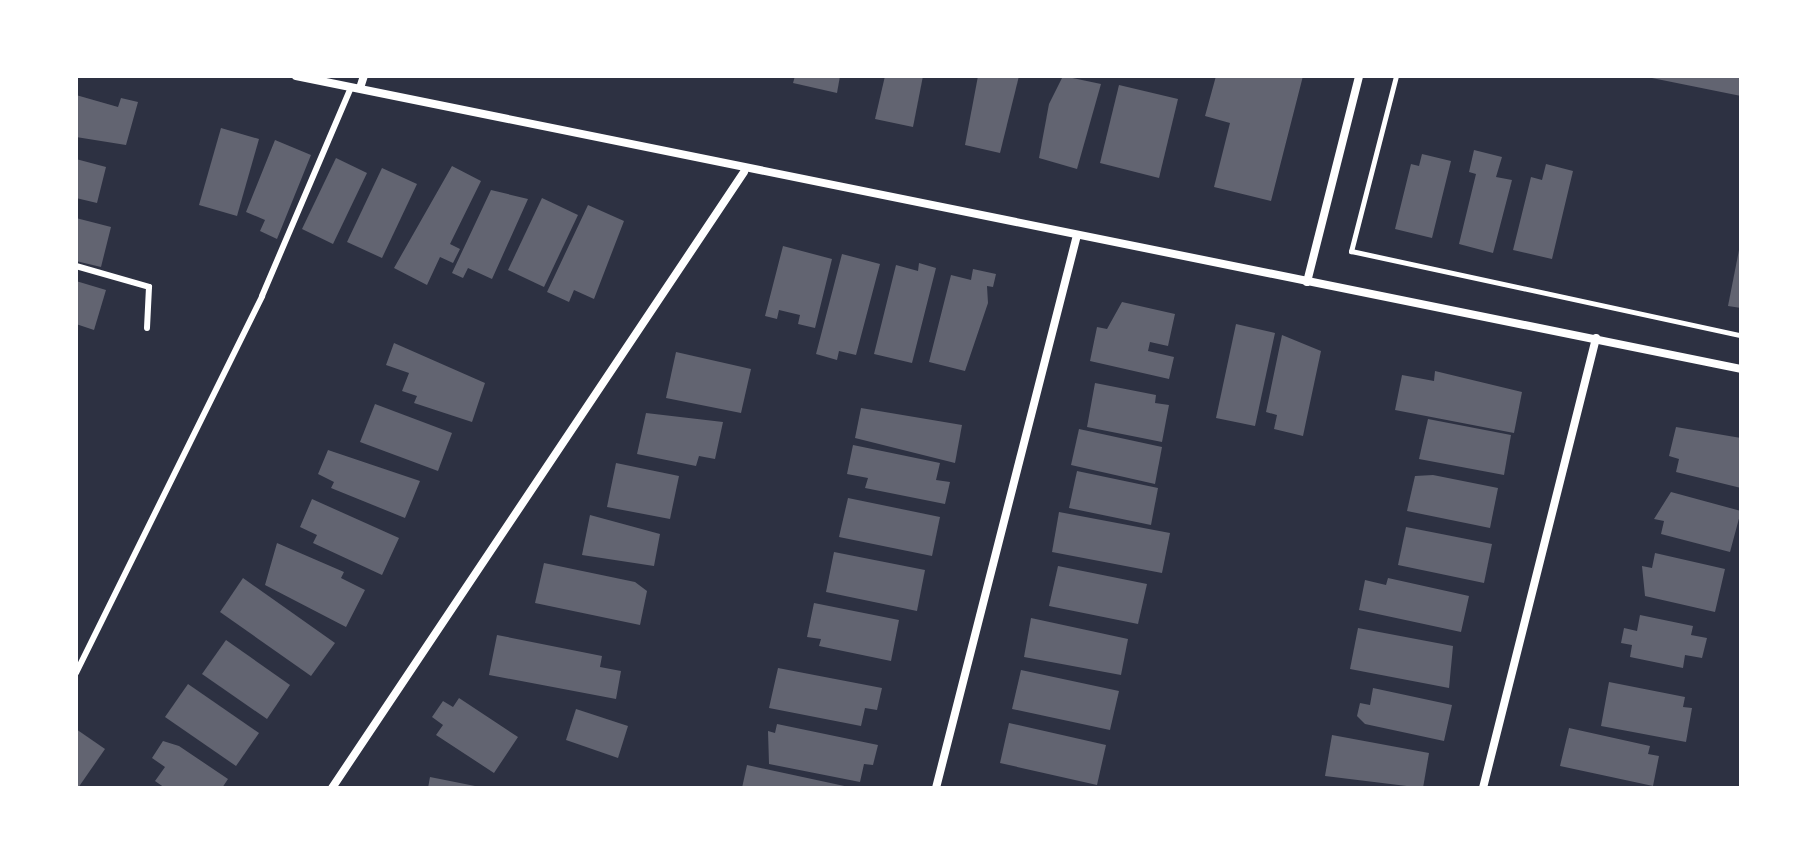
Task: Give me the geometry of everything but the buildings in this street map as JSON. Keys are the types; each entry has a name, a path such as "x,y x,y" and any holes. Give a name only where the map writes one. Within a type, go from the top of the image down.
{"street":[{"path":"296,76 744,172 1741,369"},
{"path":"356,88 364,76"},
{"path":"1307,282 1359,76"},
{"path":"332,788 744,172"},
{"path":"936,788 1076,239"},
{"path":"1483,788 1596,338"}],"lane":[{"path":"76,673 262,296 356,88"},
{"path":"76,266 149,287 147,328"}],"path":[{"path":"1396,76 1351,251 1741,335"}]}
